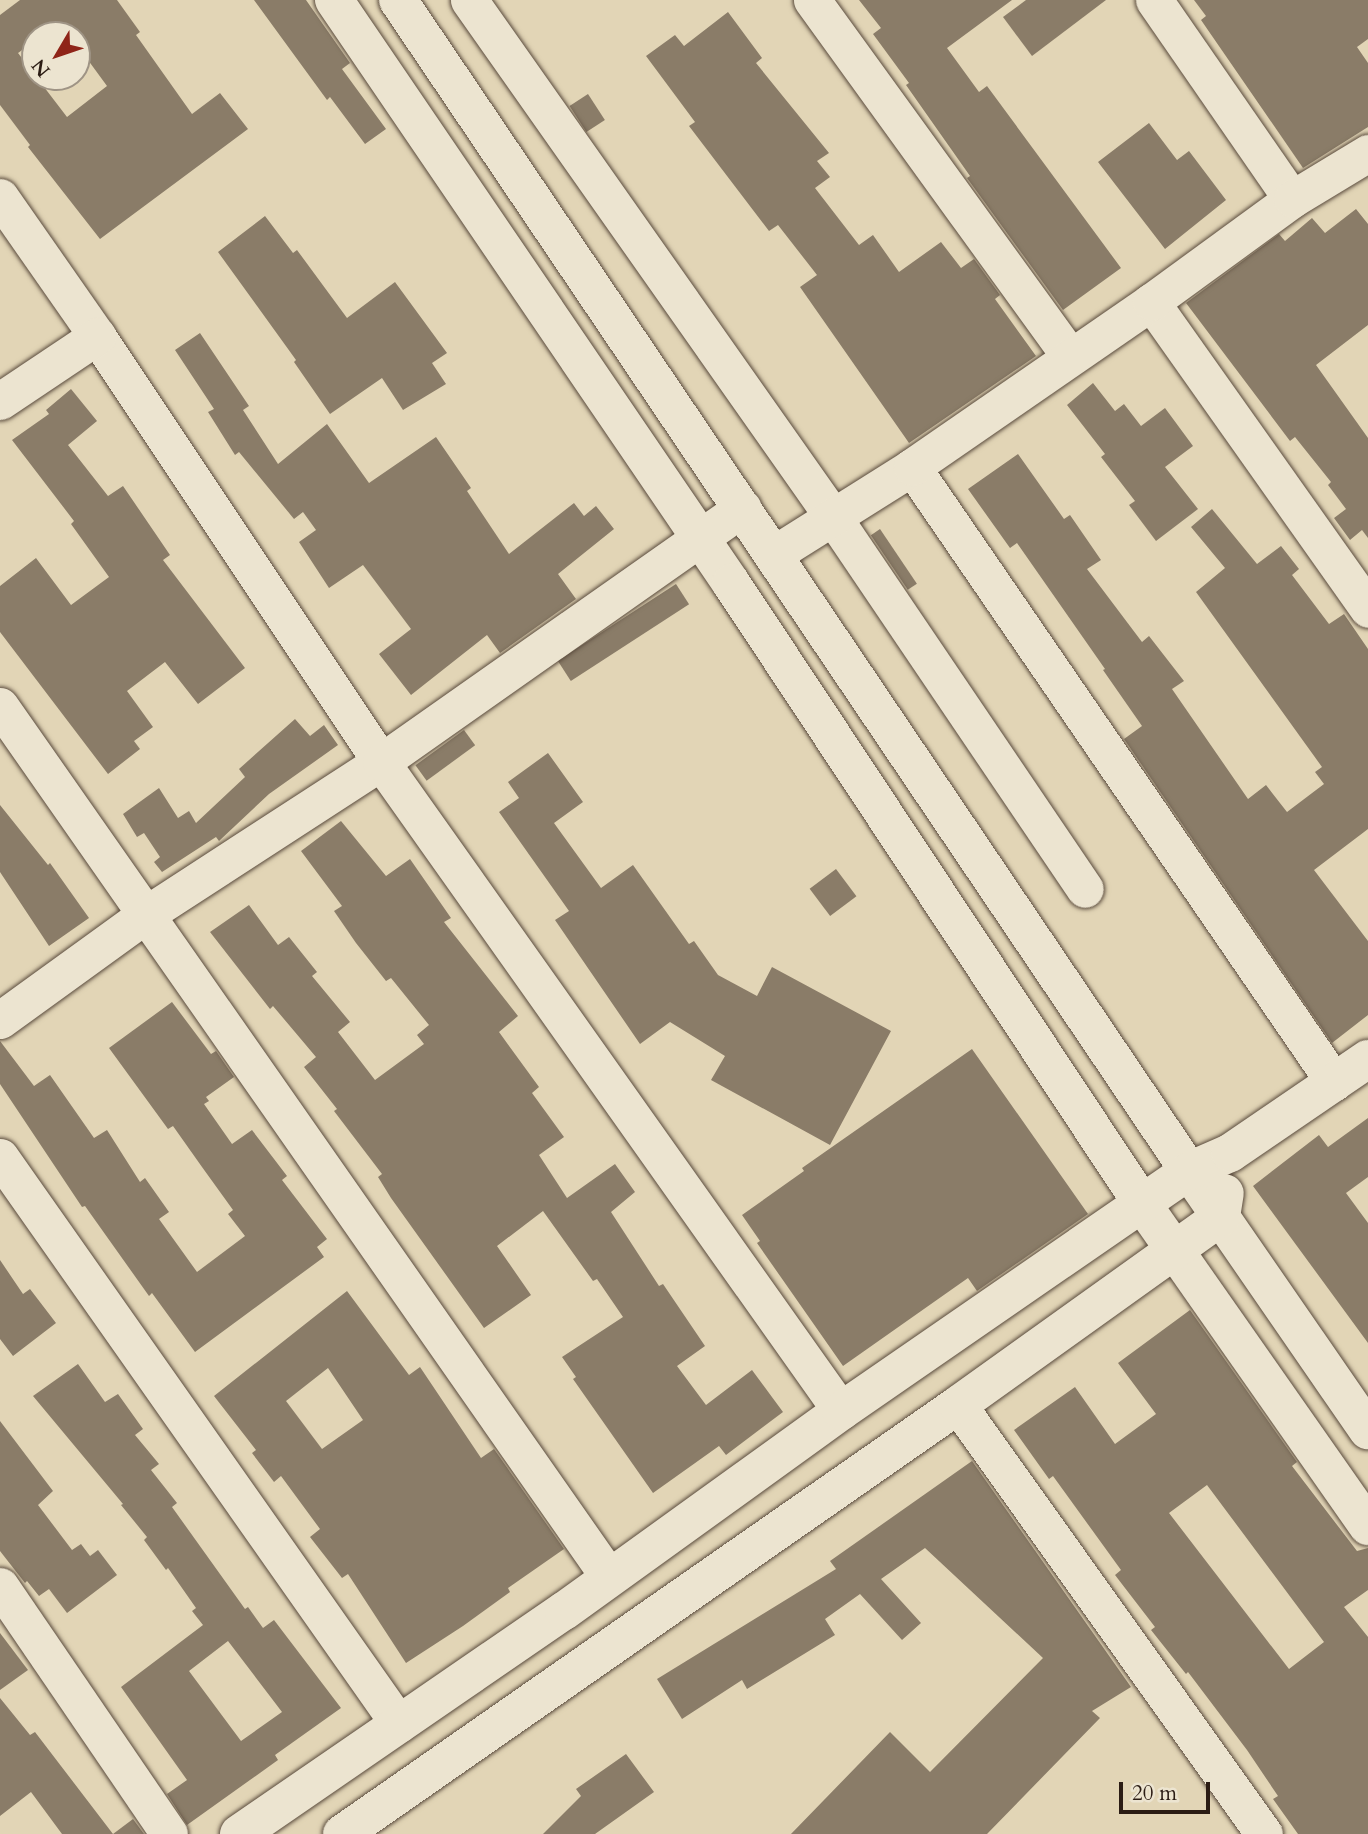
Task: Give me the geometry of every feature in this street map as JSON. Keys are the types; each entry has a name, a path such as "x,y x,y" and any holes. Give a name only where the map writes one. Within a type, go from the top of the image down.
{"main road":[{"path":"334,0 701,539 1143,1205 1368,1526"},
{"path":"398,0 1189,1171 1368,1430"},
{"path":"239,1834 609,1577 841,1411 1189,1171 1230,1153 1368,1059"},
{"path":"342,1834 958,1405 1221,1217 1230,1153"}],"street":[{"path":"469,0 833,517 1085,889"},
{"path":"812,0 1070,356"},
{"path":"1154,0 1292,199"},
{"path":"774,554 912,467 1151,302 1292,199 1368,153"},
{"path":"0,197 97,337 381,762 841,1411"},
{"path":"1151,302 1368,609"},
{"path":"0,401 97,337"},
{"path":"912,467 1334,1082"},
{"path":"0,1020 145,915 381,762 743,508"},
{"path":"0,706 609,1577"},
{"path":"0,1157 399,1724"},
{"path":"958,1405 1264,1834"},
{"path":"0,1586 169,1834"}],"building":[{"path":"20,0 117,0 140,32 136,35 192,114 220,93 248,129 100,239 28,147 30,145 0,105 0,15"},
{"path":"254,0 306,0 350,63 342,69 386,129 365,144 330,97 327,100"},
{"path":"859,0 1012,0 947,48 979,92 987,86 1121,268 1063,310 967,178 970,176 873,34 881,28"},
{"path":"1026,0 1106,0 1032,56 1003,17"},
{"path":"1194,0 1368,0 1368,39 1357,47 1368,63 1368,127 1303,168 1201,20 1206,16"},
{"path":"728,12 762,58 756,63 829,153 817,161 830,177 815,188 859,245 873,235 899,272 941,242 961,268 974,259 1000,295 995,299 1036,356 909,443 800,287 817,275 778,225 769,231 689,126 695,122 646,56 675,35 684,46"},
{"path":"588,94 605,120 586,132 570,106"},
{"path":"1149,123 1177,160 1189,151 1226,200 1165,249 1098,162"},
{"path":"1356,209 1368,224 1368,325 1316,365 1368,438 1368,538 1362,530 1350,540 1334,518 1346,509 1328,485 1331,482 1295,437 1290,441 1186,303 1279,234 1285,241 1312,218 1325,233"},
{"path":"265,216 293,253 297,250 347,318 395,282 447,353 432,363 446,384 403,410 382,378 330,414 294,362 296,360 218,252"},
{"path":"200,333 249,406 243,410 278,464 327,424 369,483 436,437 471,488 467,491 509,554 574,503 584,516 596,506 614,529 558,574 576,599 500,653 487,635 411,695 379,654 411,629 363,565 329,588 299,542 316,530 303,512 294,519 239,452 235,455 208,412 214,409 175,350"},
{"path":"1093,383 1115,411 1124,404 1141,426 1165,408 1193,446 1165,467 1198,509 1156,541 1129,505 1135,501 1101,457 1105,454 1067,405"},
{"path":"71,389 97,421 68,445 108,496 123,486 170,555 163,560 245,668 198,704 165,662 127,691 153,727 134,741 140,749 108,774 0,632 0,586 36,558 71,605 109,577 71,524 74,521 12,440 49,414 46,410"},
{"path":"1018,454 1064,519 1070,515 1101,560 1087,569 1142,642 1149,636 1184,681 1172,689 1248,799 1266,785 1287,812 1324,784 1315,772 1322,767 1196,592 1225,568 1191,527 1212,509 1257,564 1281,546 1299,569 1292,575 1329,624 1344,614 1368,649 1368,829 1314,870 1368,941 1368,1015 1332,1043 1124,739 1142,726 1103,670 1105,669 1017,543 1010,548 968,489"},
{"path":"880,529 917,584 908,590 871,535"},
{"path":"676,584 689,604 571,681 558,661"},
{"path":"295,719 310,736 324,725 338,745 269,794 219,841 216,837 162,872 154,862 160,857 144,833 137,837 123,814 159,788 178,818 189,811 196,823 245,777 239,769"},
{"path":"464,730 475,745 427,781 415,765"},
{"path":"548,753 583,802 554,823 601,888 633,865 689,944 694,941 718,975 757,996 772,967 891,1031 830,1145 711,1080 725,1056 670,1022 640,1044 555,920 569,911 499,812 519,798 508,782"},
{"path":"0,805 48,865 50,863 89,918 49,946 0,872"},
{"path":"341,821 386,876 410,859 451,918 444,922 518,1016 499,1032 539,1087 532,1093 564,1137 539,1155 567,1198 615,1164 635,1192 611,1212 659,1286 663,1284 705,1346 677,1366 706,1405 752,1370 783,1412 726,1455 719,1446 653,1493 573,1379 576,1377 562,1357 623,1317 597,1279 593,1281 543,1211 497,1246 531,1295 484,1328 391,1198 378,1177 382,1174 304,1067 316,1057 273,1006 270,1009 210,932 249,905 278,945 289,937 317,972 312,976 350,1022 338,1032 375,1080 424,1044 417,1035 429,1025 391,978 386,981 356,943 334,911 342,906 301,851"},
{"path":"836,869 856,896 830,916 810,889"},
{"path":"172,1002 211,1054 216,1051 234,1077 206,1097 209,1101 204,1104 232,1144 252,1130 287,1176 282,1180 327,1239 317,1247 324,1257 195,1352 152,1293 149,1296 85,1206 82,1207 0,1084 0,1041 34,1086 50,1075 94,1138 107,1130 140,1182 145,1178 169,1212 159,1219 197,1272 245,1236 228,1214 233,1210 173,1126 168,1129 109,1048"},
{"path":"972,1049 1088,1214 977,1291 968,1278 843,1366 757,1243 760,1241 742,1215 804,1171 802,1168"},
{"path":"1368,1118 1368,1177 1346,1193 1368,1223 1368,1343 1253,1186 1319,1135 1328,1147"},
{"path":"0,1260 23,1294 30,1289 56,1323 13,1356 0,1339"},
{"path":"347,1291 409,1375 420,1367 481,1458 494,1449 564,1549 508,1588 510,1592 463,1626 406,1663 348,1574 342,1578 310,1537 320,1529 281,1476 274,1482 252,1453 256,1450 214,1396","holes":["328,1368 363,1420 322,1449 286,1401"]},
{"path":"1190,1310 1297,1462 1292,1466 1357,1551 1368,1548 1368,1590 1344,1607 1368,1637 1368,1834 1298,1834 1273,1799 1278,1796 1247,1750 1188,1672 1186,1674 1151,1630 1155,1627 1115,1575 1121,1570 1053,1476 1049,1479 1014,1430 1075,1387 1115,1444 1156,1414 1118,1363","holes":["1207,1485 1324,1642 1289,1669 1169,1513"]},
{"path":"78,1364 105,1402 118,1394 143,1429 135,1435 159,1464 151,1470 177,1503 172,1507 245,1609 248,1607 263,1628 274,1620 341,1708 275,1755 278,1760 187,1825 167,1794 187,1780 121,1687 203,1625 192,1611 196,1608 144,1540 147,1537 121,1505 123,1504 33,1396","holes":["228,1641 282,1712 241,1741 189,1671"]},
{"path":"0,1421 53,1491 38,1505 72,1550 81,1544 90,1556 98,1550 117,1575 67,1613 49,1589 39,1596 0,1551"},
{"path":"972,1461 1131,1687 1092,1711 1100,1718 987,1834 791,1834 890,1732 930,1772 1043,1658 925,1548 881,1579 921,1623 902,1640 860,1594 825,1619 835,1635 747,1689 742,1680 682,1719 657,1679 836,1569 830,1561"},
{"path":"0,1633 28,1670 0,1690"},
{"path":"0,1698 30,1735 35,1732 113,1834 62,1834 31,1792 0,1816"},
{"path":"626,1754 654,1792 595,1834 543,1834 581,1796 576,1789"},
{"path":"133,1819 144,1834 113,1834"}]}
